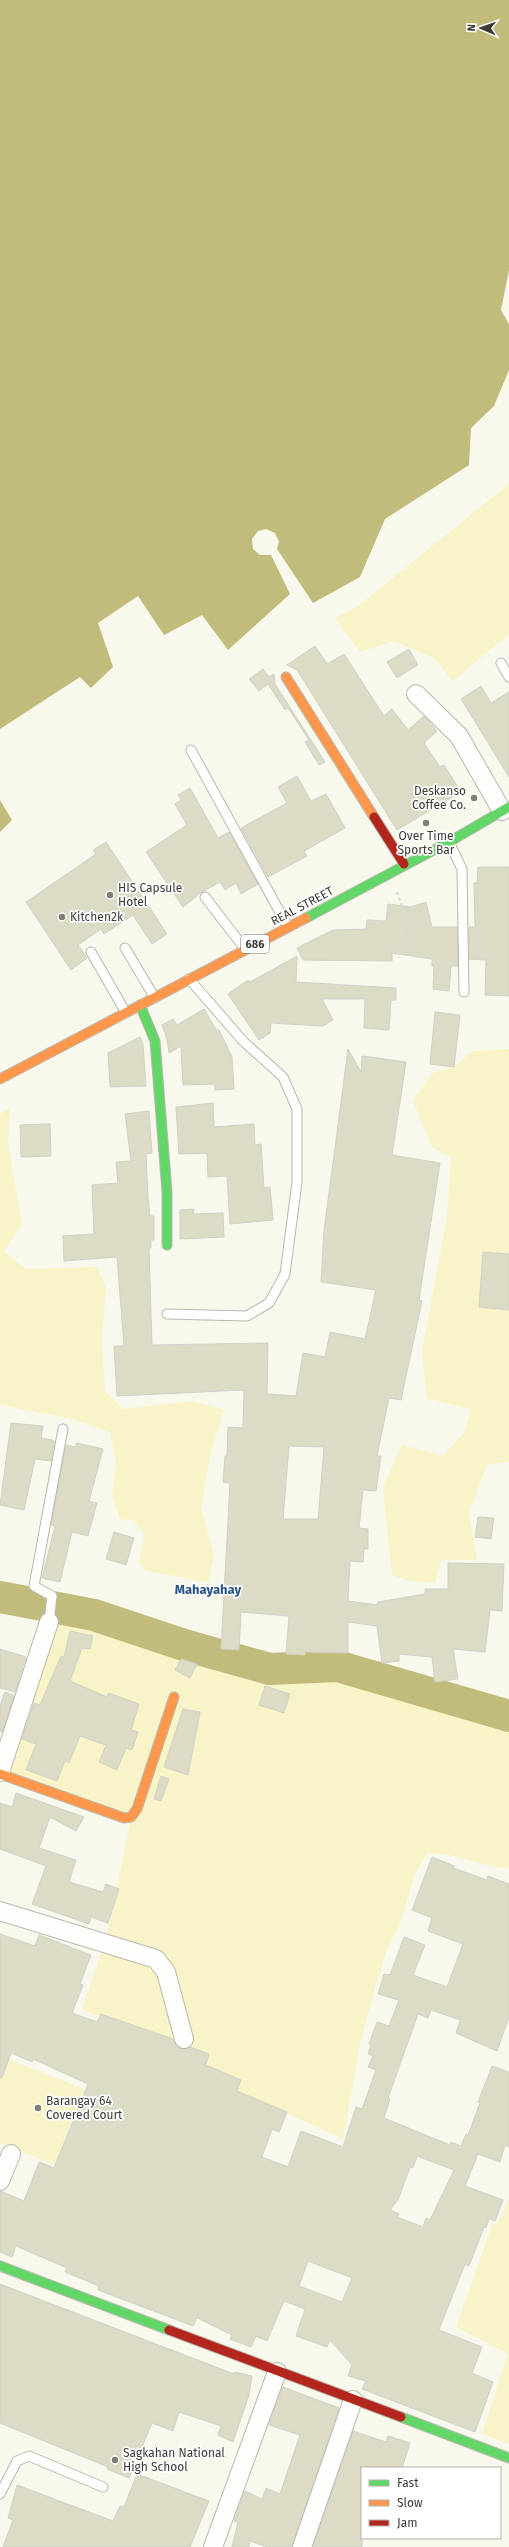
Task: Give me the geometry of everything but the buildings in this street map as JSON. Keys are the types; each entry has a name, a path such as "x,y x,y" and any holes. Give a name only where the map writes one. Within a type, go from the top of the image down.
{"street":[{"path":"286,677 404,864"},
{"path":"416,694 459,736 506,809"},
{"name":"REAL STREET","path":"0,1079 155,998 188,978 288,927 404,864 449,842 506,809"},
{"path":"140,1005 155,1042 167,1192 167,1245"},
{"path":"49,1622 0,1773 124,1818 131,1817 137,1809 174,1697"},
{"path":"0,1911 156,1959 166,1972 184,2039"},
{"path":"0,2181 11,2154"},
{"path":"0,2266 277,2372 509,2458"},
{"path":"213,2547 277,2372"},
{"path":"302,2547 353,2400"}],"lane":[{"path":"501,663 509,677"},
{"path":"191,750 288,927"},
{"path":"449,842 462,869 464,992"},
{"path":"205,897 245,949"},
{"path":"125,948 155,998"},
{"path":"91,952 126,1013"},
{"path":"167,1314 247,1316 269,1303 285,1274 297,1182 297,1109 283,1076 244,1042 188,978"},
{"path":"49,1622 52,1596 34,1586 64,1429"},
{"path":"0,2494 17,2461 29,2456 103,2487"}],"path":[{"path":"391,872 403,909 399,958"}],"shaded area":[{"path":"0,0 509,0 509,270 501,310 509,324 509,370 494,406 471,428 469,465 385,519 360,577 313,603 277,549 279,542 275,533 266,529 258,531 252,539 253,549 260,555 271,555 290,594 228,650 202,615 164,635 138,596 98,623 113,667 91,688 80,677 0,729"},
{"path":"509,484 509,634 453,681 434,658 394,641 360,652 335,618 357,607"},
{"path":"0,800 12,820 0,832"},
{"path":"509,1049 509,1462 487,1465 469,1512 477,1560 441,1560 435,1583 410,1581 392,1575 383,1488 402,1445 443,1456 465,1432 471,1409 427,1399 422,1351 447,1217 451,1157 432,1147 413,1101 433,1073 454,1067 473,1051"},
{"path":"10,1108 8,1144 22,1224 4,1251 26,1269 97,1267 106,1287 102,1342 105,1391 123,1409 192,1401 224,1410 211,1451 201,1507 214,1555 208,1582 146,1571 139,1562 145,1534 134,1521 120,1519 112,1495 116,1462 110,1432 76,1420 0,1405 0,1114"},
{"path":"59,1612 94,1615 184,1645 246,1662 276,1664 334,1659 457,1690 509,1700 509,1868 488,1865 438,1853 427,1853 415,1874 400,1923 388,1947 377,1981 360,2044 343,2139 254,2098 212,2085 209,2061 170,2048 82,2009 107,1936 130,1823 1,1771"},
{"name":"Barangay 64 Covered Court","path":"0,2056 84,2089 55,2165 0,2143"},
{"path":"509,2199 509,2444 482,2434 508,2354 456,2327 492,2226 499,2221"}],"waterway":[{"path":"0,1597 94,1615 184,1645 270,1669 337,1666 509,1716"}],"traffic: fast":[{"path":"306,918 449,842 509,807"},
{"path":"140,1005 155,1041 167,1192 167,1245"},
{"path":"0,2266 169,2330"},
{"path":"401,2417 509,2458"}],"traffic: slow":[{"path":"286,677 374,817"},
{"path":"0,1079 306,918"},
{"path":"0,1774 124,1818 131,1817 137,1809 174,1697"}],"traffic: jam":[{"path":"374,817 404,864"},
{"path":"169,2330 401,2417"}],"place":[{"name":"Deskanso Coffee Co.","path":"474,798"},
{"name":"Over Time Sports Bar","path":"426,823"},
{"name":"HIS Capsule Hotel","path":"110,895"},
{"name":"Kitchen2k","path":"62,917"},
{"name":"Barangay 64 Covered Court","path":"38,2108"},
{"name":"Sagkahan National High School","path":"115,2460"}],"district":[{"name":"Mahayahay","path":"208,1589"}]}
